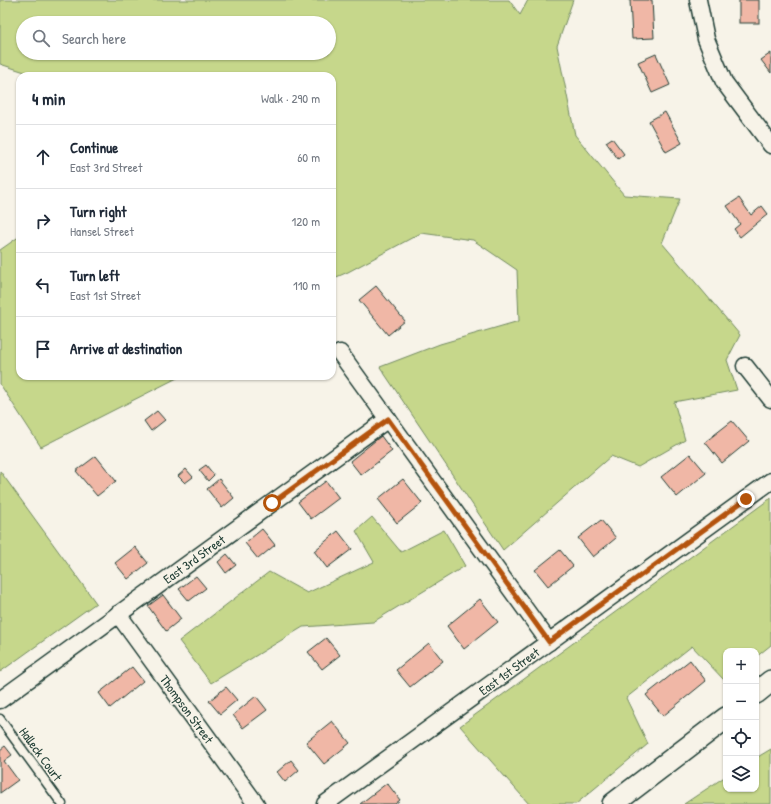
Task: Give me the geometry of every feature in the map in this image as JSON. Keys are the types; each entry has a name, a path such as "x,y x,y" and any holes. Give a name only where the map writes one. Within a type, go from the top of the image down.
{"street":[{"path":"698,0 706,39 724,82 771,145"},
{"path":"340,353 549,642"},
{"path":"745,366 771,399"},
{"name":"East 3rd Street","path":"0,700 388,419"},
{"name":"East 1st Street","path":"325,804 771,481"},
{"name":"Thompson Street","path":"118,614 256,804"},
{"path":"759,691 771,681"},
{"path":"613,804 723,720"}],"lane":[{"name":"Halleck Court","path":"0,719 62,804"}],"green space":[{"path":"0,0 509,0 520,15 528,0 573,0 557,46 575,135 624,195 680,199 662,243 740,335 727,360 737,390 674,402 685,440 638,467 611,456 503,550 380,367 440,344 519,321 517,270 473,240 421,233 336,277 336,72 25,72 0,64"},
{"path":"16,239 16,380 173,380 41,447 0,384 0,250"},
{"path":"0,471 96,603 0,672"},
{"path":"771,498 771,645 759,655 759,648 723,648 723,679 692,646 626,698 648,744 576,804 529,804 460,726"},
{"path":"372,517 401,552 444,530 465,566 373,622 303,627 211,683 179,641 269,572 307,593 374,562 356,531"},
{"path":"771,749 771,804 684,804 723,778 723,792 759,792 759,756"}],"building":[{"path":"630,0 652,0 654,38 632,39"},
{"path":"739,0 759,0 759,23 739,23"},
{"path":"771,53 771,73 761,60"},
{"path":"656,54 670,85 652,93 638,62"},
{"path":"665,112 682,143 666,152 649,121"},
{"path":"612,138 624,154 618,159 606,142"},
{"path":"739,198 751,215 762,206 768,214 740,237 734,229 740,224 727,206"},
{"path":"376,286 405,321 388,335 359,300"},
{"path":"157,411 165,420 151,431 144,421"},
{"path":"732,421 749,441 722,463 705,442"},
{"path":"381,436 392,451 361,475 350,461"},
{"path":"690,454 706,473 677,497 661,477"},
{"path":"96,456 116,481 97,496 76,471"},
{"path":"206,465 214,475 208,481 199,470"},
{"path":"186,469 193,477 185,483 178,476"},
{"path":"219,479 234,498 222,508 207,489"},
{"path":"403,479 422,503 397,523 378,499"},
{"path":"326,481 339,498 311,519 298,502"},
{"path":"601,520 616,538 593,557 578,538"},
{"path":"262,529 275,545 258,559 245,543"},
{"path":"338,531 352,549 327,568 314,551"},
{"path":"135,547 148,563 128,579 115,563"},
{"path":"560,550 573,566 548,586 535,570"},
{"path":"227,554 236,565 226,573 218,562"},
{"path":"196,576 206,588 189,601 179,589"},
{"path":"163,595 181,619 166,631 148,606"},
{"path":"480,599 498,622 464,649 447,626"},
{"path":"326,638 340,655 322,669 308,652"},
{"path":"429,643 443,661 410,687 396,670"},
{"path":"690,660 706,681 663,716 646,695"},
{"path":"132,667 143,681 110,708 99,693"},
{"path":"226,687 237,700 220,714 209,701"},
{"path":"256,696 267,710 243,728 233,715"},
{"path":"332,721 350,743 324,764 306,742"},
{"path":"5,746 12,755 4,761 18,780 0,793 0,750"},
{"path":"291,760 299,770 285,782 277,772"},
{"path":"387,783 400,800 395,804 360,804"}],"route":[{"path":"272,503 388,419 549,642 746,499"}]}
